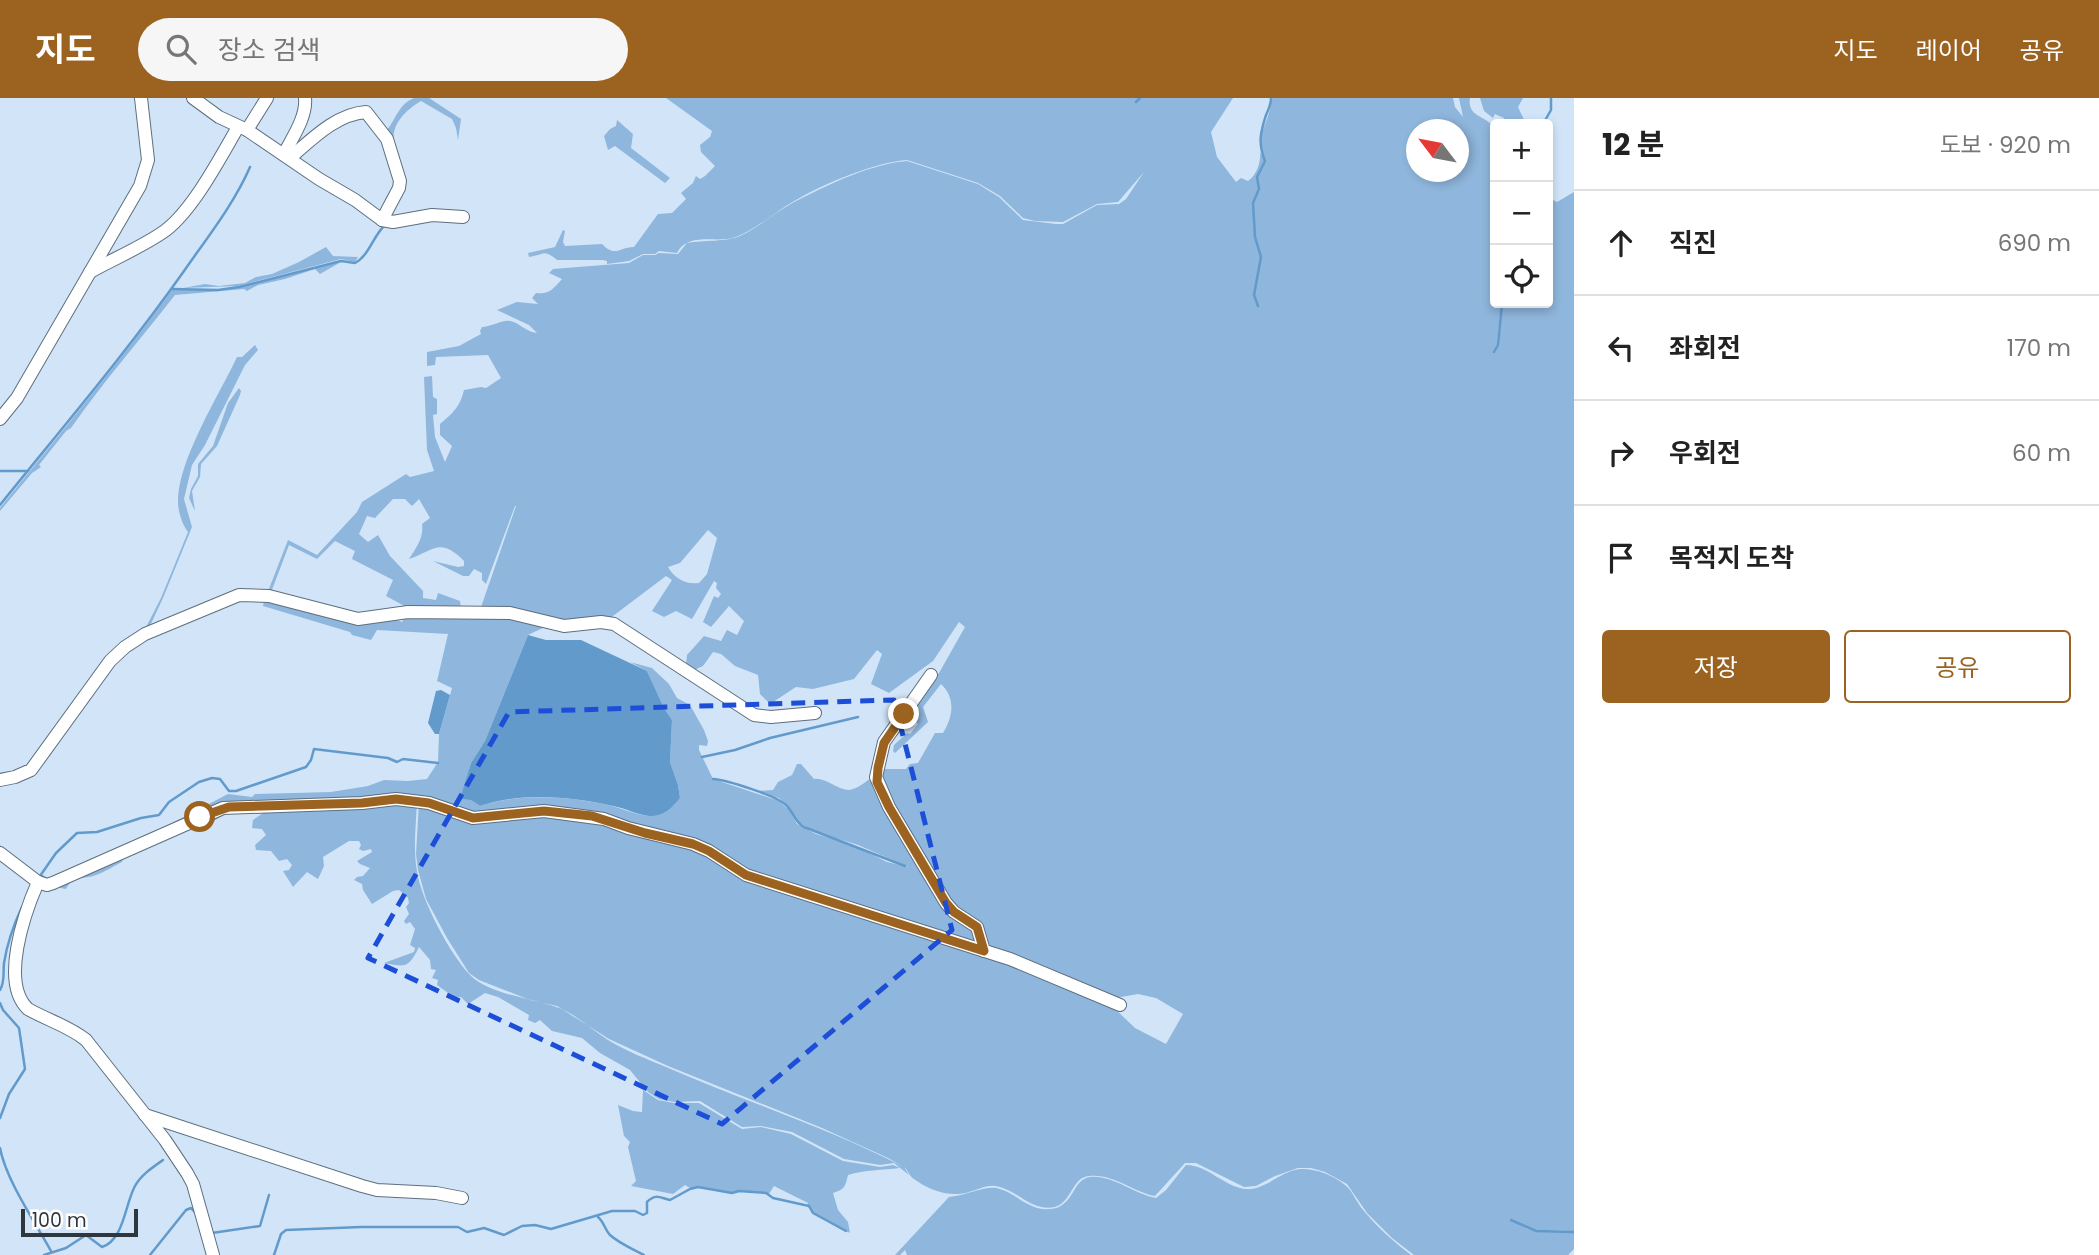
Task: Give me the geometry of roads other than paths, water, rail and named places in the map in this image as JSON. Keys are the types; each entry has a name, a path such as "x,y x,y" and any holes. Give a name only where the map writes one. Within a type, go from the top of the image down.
{"street":[{"path":"0,419 17,398 146,173 147,144 141,98"},
{"path":"193,98 219,117 287,156 382,220 393,222 432,215 463,217"},
{"path":"90,272 166,230 184,212 242,128 267,98"},
{"path":"287,156 306,103 304,98"},
{"path":"287,156 347,116 366,112 387,139 400,181 382,220"},
{"path":"0,780 15,777 31,769 110,661 125,647 156,629 217,602 249,594 269,596 358,619 408,612 499,613 564,626 608,622 754,715 771,717 814,713"},
{"path":"931,675 884,743 877,782 946,903 954,912 977,927 984,951"},
{"path":"0,853 38,882 47,885 223,808 362,803 396,799 429,803 473,818 544,811 604,818 636,830 693,844 746,875 1023,964 1120,1005"},
{"path":"38,882 22,915 14,944 10,974 13,991 21,1004 86,1040 180,1161 193,1184 213,1255"},
{"path":"145,1115 377,1190 436,1192 462,1198"}],"waterway":[{"path":"1136,102 1140,98"},
{"path":"1258,306 1254,295 1261,257 1255,237 1253,203 1259,189 1257,177 1265,161 1261,138 1271,98"},
{"path":"1546,119 1551,110 1551,98"},
{"path":"0,505 140,331 211,233 250,167"},
{"path":"172,289 218,290 341,261 355,263 364,256 385,225"},
{"path":"1494,352 1498,345 1502,308"},
{"path":"0,471 28,471"},
{"path":"702,757 858,717"},
{"path":"40,876 56,853 77,833 97,832 159,815 169,802 199,782 212,778 220,779 229,791 236,791 306,767 314,749 388,758 397,762 403,759 438,763"},
{"path":"713,779 763,793 787,806 804,827 905,866"},
{"path":"0,990 7,949 22,907"},
{"path":"0,1003 19,1028 25,1069 9,1094 0,1118"},
{"path":"0,1148 8,1174 51,1251"},
{"path":"44,1255 66,1248 86,1235 102,1247 109,1243 123,1221 138,1182 163,1160"},
{"path":"274,1255 281,1234 286,1230 458,1227 467,1232 484,1228 504,1235 522,1226 535,1225 551,1229 612,1211 635,1211 643,1215 647,1213 647,1202 653,1198 670,1200 698,1187 732,1193 766,1193 773,1198 809,1206 813,1213 846,1231"},
{"path":"212,1233 260,1226 269,1195"},
{"path":"150,1255 186,1210 191,1208 195,1212"},
{"path":"598,1217 610,1235 644,1255"},
{"path":"1511,1220 1536,1231 1574,1232"}]}
